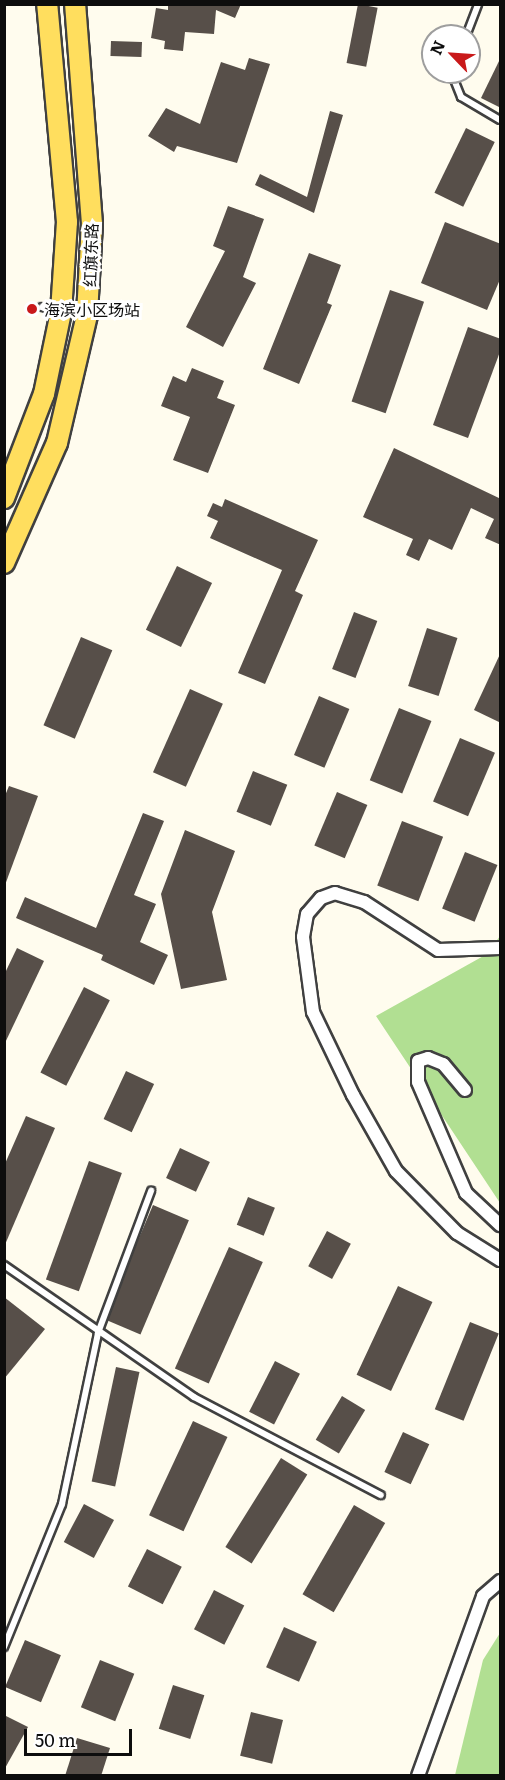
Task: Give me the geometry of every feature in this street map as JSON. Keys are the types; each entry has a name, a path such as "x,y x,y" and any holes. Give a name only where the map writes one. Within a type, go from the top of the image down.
{"main road":[{"name":"红旗东路","path":"4,498 32,433 61,312 67,222 47,4"},
{"name":"红旗东路","path":"4,563 57,443 87,315 92,224 75,4"}],"street":[{"path":"501,948 438,950 364,902 335,893 321,898 307,914 303,937 313,1012 396,1171 457,1233 501,1260"},
{"path":"465,1090 442,1064 428,1058 418,1061 418,1082 466,1193 501,1225"},
{"path":"418,1776 483,1596 501,1581"}],"lane":[{"path":"470,24 478,4"},
{"path":"456,84 461,97 501,120"},
{"path":"42,307 87,315"},
{"path":"4,1647 62,1504 98,1333 151,1191"},
{"path":"4,1265 98,1333 194,1397 381,1495"}],"green space":[{"path":"500,936 500,1203 376,1016 487,954"},
{"path":"500,1633 500,1775 455,1775 483,1660"}],"building":[{"path":"168,4 241,4 235,18 216,10 214,34 185,32 183,51 164,49 165,41 151,38 156,8 168,10"},
{"path":"358,4 378,8 366,67 347,63"},
{"path":"111,41 142,42 141,57 110,56"},
{"path":"501,57 501,108 481,98"},
{"path":"249,58 270,64 237,163 177,146 174,152 148,136 166,108 200,124 221,62 245,70"},
{"path":"330,111 343,115 314,213 255,185 260,174 307,197"},
{"path":"466,128 495,142 463,207 434,193"},
{"path":"228,206 264,219 243,277 256,283 223,347 186,327 225,251 213,246"},
{"path":"445,222 501,244 501,277 487,310 421,283"},
{"path":"309,253 341,265 327,303 332,305 299,384 263,369"},
{"path":"390,290 424,302 386,413 352,402"},
{"path":"468,327 501,339 501,349 468,438 433,425"},
{"path":"192,368 224,381 217,398 235,405 208,473 173,460 190,417 161,406 173,376 186,382"},
{"path":"394,448 501,499 501,545 485,538 494,519 471,508 452,550 429,539 419,561 406,555 413,539 363,517"},
{"path":"225,499 318,540 295,591 303,595 265,684 238,673 282,570 210,538 218,521 207,516 213,503 222,507"},
{"path":"177,566 212,583 181,647 146,630"},
{"path":"354,612 377,621 355,678 332,669"},
{"path":"427,628 457,638 439,696 408,686"},
{"path":"81,637 112,650 75,739 43,725"},
{"path":"501,652 501,723 474,710"},
{"path":"190,689 223,704 186,787 153,772"},
{"path":"319,696 349,709 324,768 294,755"},
{"path":"399,708 431,721 402,793 370,780"},
{"path":"460,738 495,753 468,816 433,802"},
{"path":"253,771 287,785 271,826 237,812"},
{"path":"9,786 38,796 5,885 4,798"},
{"path":"337,792 367,805 345,858 314,845"},
{"path":"143,813 164,821 134,895 156,904 140,942 168,955 154,985 101,960 103,955 16,918 25,897 96,928"},
{"path":"402,821 443,837 418,901 377,885"},
{"path":"185,830 235,851 212,912 227,980 181,989 161,894"},
{"path":"465,852 497,865 475,922 442,909"},
{"path":"17,948 44,961 4,1045 4,975"},
{"path":"84,987 110,1000 66,1086 40,1073"},
{"path":"126,1071 154,1084 132,1132 104,1119"},
{"path":"26,1116 55,1128 4,1247 4,1166"},
{"path":"180,1148 210,1162 196,1192 166,1178"},
{"path":"89,1161 122,1173 79,1291 46,1279"},
{"path":"248,1197 275,1208 264,1236 237,1225"},
{"path":"153,1205 189,1220 140,1334 105,1319"},
{"path":"327,1231 351,1244 332,1279 308,1266"},
{"path":"229,1247 263,1262 209,1384 175,1369"},
{"path":"398,1286 432,1302 391,1391 357,1375"},
{"path":"4,1297 45,1329 4,1379"},
{"path":"470,1322 499,1334 464,1421 435,1409"},
{"path":"275,1361 300,1374 274,1424 249,1412"},
{"path":"116,1367 139,1372 115,1486 92,1481"},
{"path":"342,1396 365,1410 339,1454 316,1440"},
{"path":"193,1421 227,1437 183,1531 149,1515"},
{"path":"403,1432 429,1444 411,1484 384,1472"},
{"path":"281,1458 307,1474 252,1563 225,1547"},
{"path":"84,1504 114,1520 94,1558 64,1542"},
{"path":"354,1505 385,1523 334,1612 302,1594"},
{"path":"147,1549 182,1567 163,1604 128,1586"},
{"path":"214,1590 244,1605 224,1645 194,1629"},
{"path":"284,1627 317,1642 299,1682 266,1667"},
{"path":"25,1640 61,1655 41,1702 5,1687"},
{"path":"100,1660 134,1674 115,1721 81,1707"},
{"path":"173,1685 204,1695 190,1739 159,1729"},
{"path":"251,1712 283,1720 272,1764 240,1756"},
{"path":"4,1715 28,1727 4,1770"},
{"path":"77,1738 110,1748 101,1776 65,1776"}],"place":[{"name":"海滨小区场站","path":"32,309"}]}
